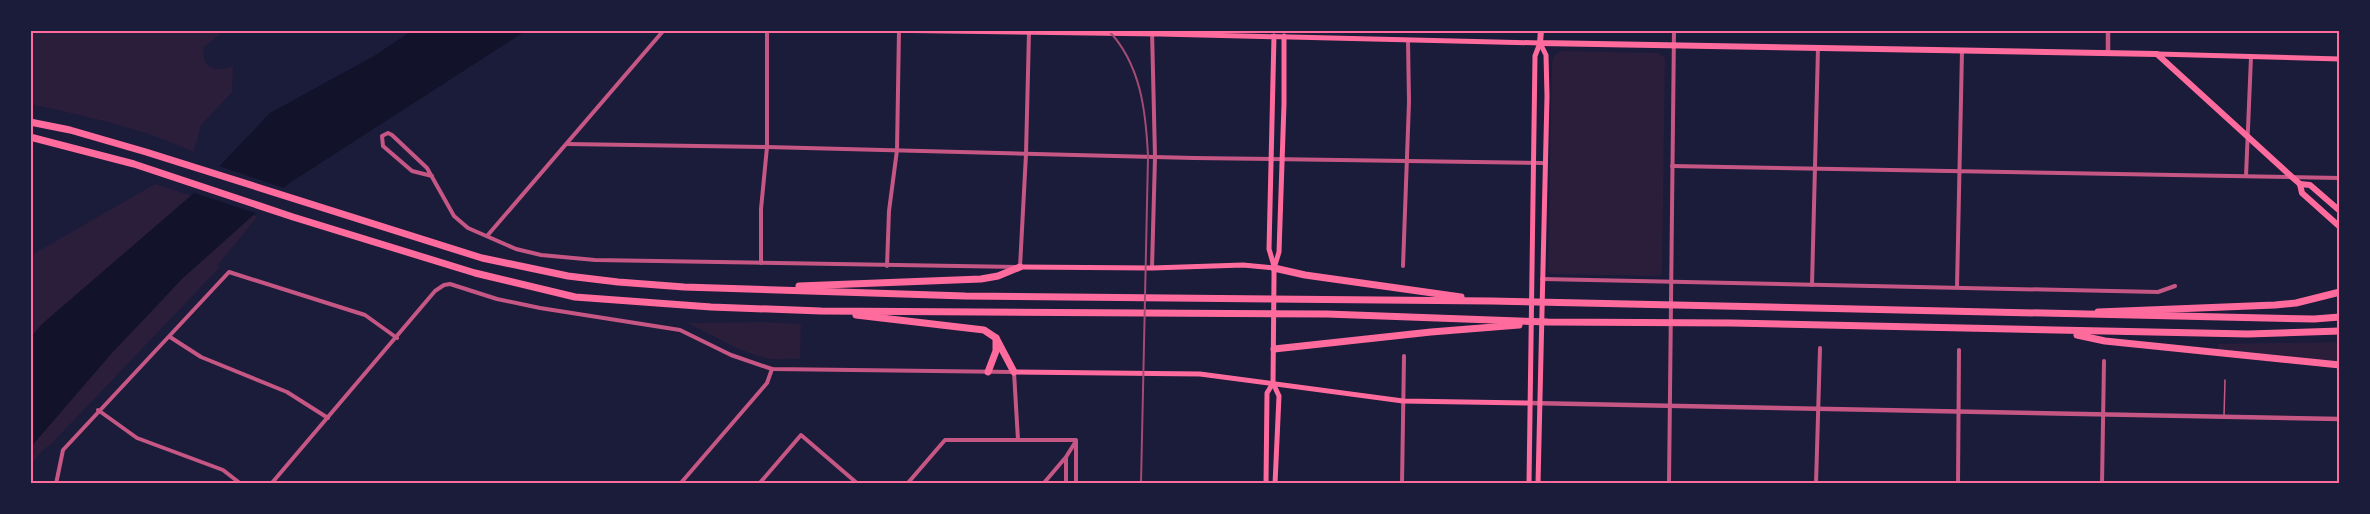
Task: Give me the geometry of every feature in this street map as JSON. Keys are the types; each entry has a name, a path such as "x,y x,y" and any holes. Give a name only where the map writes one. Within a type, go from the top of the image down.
{"highway":[{"path":"30,122 70,130 146,152 482,258 568,276 618,282 684,287 965,296 1491,301 2065,315 2314,319 2340,317"},
{"path":"30,137 134,164 293,217 474,273 575,297 711,307 821,311 1327,314 1548,322 1731,323 2247,334 2340,331"},
{"path":"739,288 981,279 998,276 1020,267"},
{"path":"1274,267 1305,275 1491,301"},
{"path":"2065,315 2108,311 2275,305 2296,303 2340,292"},
{"path":"821,311 975,329 991,333 1014,372"},
{"path":"1274,346 1548,322"},
{"path":"2060,331 2105,341 2340,365"},
{"path":"988,372 996,351 996,338"}],"main road":[{"path":"876,30 1029,33 1284,33 1408,40 2340,59"},
{"path":"1528,484 1535,56 1540,43 1541,30"},
{"path":"1274,33 1269,249 1274,267 1274,383 1279,396 1275,484"},
{"path":"1274,267 1279,252 1284,33"},
{"path":"1538,484 1546,55 1540,43"},
{"path":"2157,54 2300,184 2310,185 2340,212"},
{"path":"2300,184 2302,193 2340,227"},
{"path":"1020,267 1152,268 1244,265 1274,267"},
{"path":"1532,278 1542,279"},
{"path":"1014,372 1200,374 1403,401 1529,404"},
{"path":"1266,484 1267,393 1274,383"}],"street":[{"path":"486,237 664,30"},
{"path":"761,263 761,209 767,147 767,30"},
{"path":"887,266 889,211 897,150 899,30"},
{"path":"1670,484 1674,30"},
{"path":"2108,30 2108,53"},
{"path":"1152,32 1155,157 1152,268"},
{"path":"432,176 412,171 383,146 382,136 388,133 392,135 422,162 432,176 460,223 516,249 541,255 595,260 1020,267 1029,33"},
{"path":"1403,266 1409,102 1408,40"},
{"path":"1812,285 1818,48"},
{"path":"1957,287 1962,51"},
{"path":"2246,176 2251,57"},
{"path":"567,144 1544,164"},
{"path":"1672,166 2340,178"},
{"path":"56,484 63,450 98,410 230,272 365,315 397,338"},
{"path":"1542,279 2158,292 2175,286"},
{"path":"271,484 435,291 450,284 497,299 540,308 680,330 731,355 772,369 1014,372 1018,440"},
{"path":"170,337 201,357 287,392 328,418"},
{"path":"1816,484 1820,348"},
{"path":"1958,484 1959,350"},
{"path":"1402,484 1404,356"},
{"path":"2102,484 2104,361"},
{"path":"680,484 767,383 772,369"},
{"path":"1529,404 2340,419"},
{"path":"98,410 137,438 223,470 241,484"},
{"path":"759,484 801,435 858,484"},
{"path":"907,484 945,440 1076,440"},
{"path":"1043,484 1066,457 1076,440"},
{"path":"1076,440 1076,484"},
{"path":"1066,457 1066,484"}],"lane":[{"path":"2224,417 2225,380"}],"shaded area":[{"path":"30,30 219,30 219,35 204,47 205,60 215,69 233,66 232,92 201,125 194,152 134,129 30,104"},
{"path":"413,30 527,30 288,184 182,279 112,353 30,448 30,338 42,324 194,193 270,113 374,56"},
{"path":"1561,51 1658,53 1665,58 1662,273 1659,276 1552,274 1548,271 1552,62 1555,55"},
{"path":"155,184 257,217 217,266 220,267 41,452 30,467 30,256"},
{"path":"687,323 801,324 800,359 770,359 756,355"},
{"path":"2340,342 2340,360 2336,362 2218,349 2218,344"}],"pier":[{"path":"216,165 287,189 258,214 191,192"}],"railway":[{"path":"1108,30 1119,43 1135,73 1140,89 1147,140 1141,484"}]}
